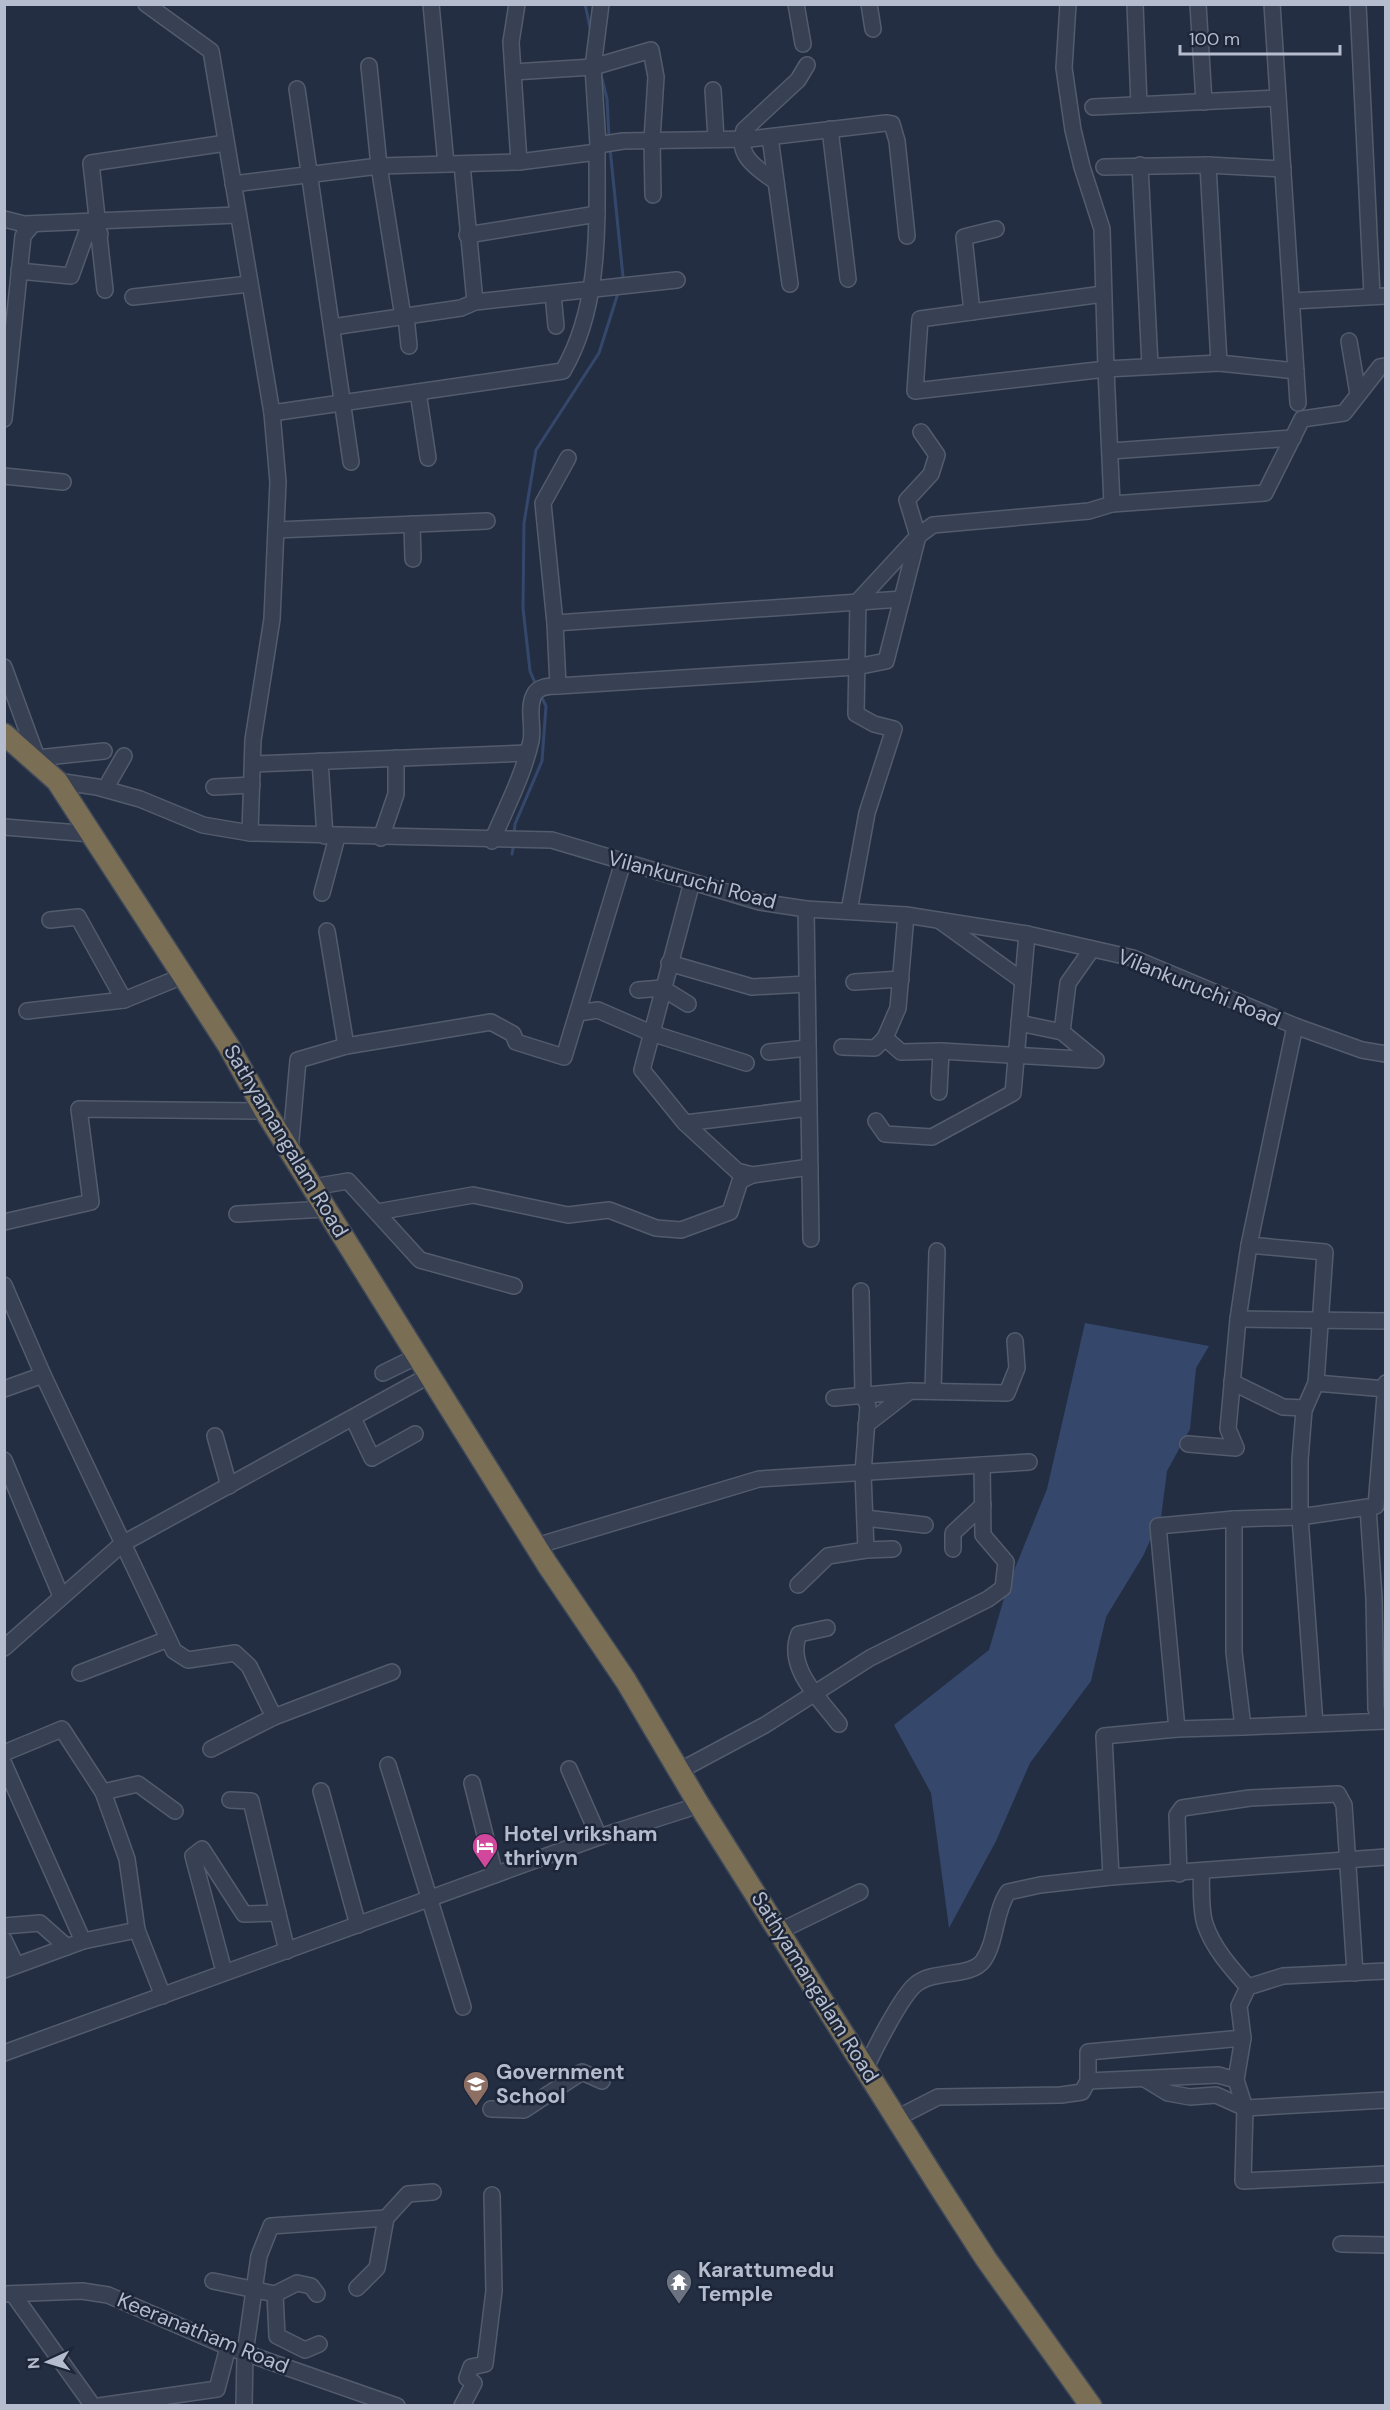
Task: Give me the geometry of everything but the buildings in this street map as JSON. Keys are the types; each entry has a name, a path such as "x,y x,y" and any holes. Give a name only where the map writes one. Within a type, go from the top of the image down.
{"highway":[{"name":"Sathyamangalam Road","path":"4,734 38,761 57,781 228,1045 265,1111 430,1376 542,1555 626,1681 679,1771 780,1931 806,1984 975,2266 1076,2406"},
{"name":"Sathyamangalam Road","path":"542,1555 581,1635 687,1809 866,2068 986,2259 1091,2406"}],"street":[{"path":"146,4 211,51 272,413 278,482 272,619 253,740 250,833"},
{"path":"430,4 467,235 475,302"},
{"path":"517,4 511,42 519,162"},
{"path":"272,413 563,371 587,312 591,290 597,214 596,43 601,4"},
{"path":"796,4 802,44"},
{"path":"869,4 873,29"},
{"path":"1068,4 1064,68 1073,130 1102,229 1112,504"},
{"path":"1135,4 1139,105"},
{"path":"1198,4 1204,102"},
{"path":"1272,4 1298,403"},
{"path":"1292,301 1379,296 1358,4"},
{"path":"513,72 596,65 651,50 656,76 652,140 653,195"},
{"path":"776,182 749,163 741,139 744,130 798,80 807,64"},
{"path":"369,66 379,166 409,346"},
{"path":"297,89 351,462"},
{"path":"713,90 716,139"},
{"path":"1093,107 1278,98"},
{"path":"233,184 379,166 519,162 598,149 623,141 741,139 892,124 897,141 907,236"},
{"path":"830,129 848,279"},
{"path":"770,137 789,284"},
{"path":"105,290 91,164 226,143"},
{"path":"1140,165 1150,365"},
{"path":"1104,167 1208,165 1283,168"},
{"path":"1208,165 1219,363"},
{"path":"4,219 24,224 99,228 237,214"},
{"path":"467,235 597,214"},
{"path":"5,412 22,236 33,224"},
{"path":"19,271 71,276 86,234 99,228"},
{"path":"972,312 964,237 996,229"},
{"path":"332,327 461,308 475,302 676,280"},
{"path":"133,297 249,284"},
{"path":"553,294 556,326"},
{"path":"1103,294 920,319 915,391 1150,365 1219,363 1296,371"},
{"path":"1349,342 1358,394"},
{"path":"849,911 867,813 894,729 874,724 856,714 858,601 918,536 933,525 1089,511 1112,504 1265,493 1302,419 1344,413 1380,367 1386,366"},
{"path":"418,392 428,458"},
{"path":"492,841 532,738 532,704 537,692 558,686 856,667 886,661 918,536 907,500 931,474 937,455 921,432"},
{"path":"1111,451 1293,438"},
{"path":"558,686 555,623 543,503 568,458"},
{"path":"4,476 63,482"},
{"path":"276,530 487,521"},
{"path":"412,524 413,559"},
{"path":"555,623 902,599"},
{"path":"4,667 38,761 104,751"},
{"path":"253,764 527,753"},
{"path":"105,789 124,756"},
{"path":"381,838 396,794 396,758"},
{"path":"320,761 331,837 322,892"},
{"name":"Vilankuruchi Road","path":"57,781 105,789 140,799 203,825 250,833 492,841 552,840 760,902 806,909 906,915 1027,934 1133,958 1295,1026 1362,1050 1386,1054"},
{"path":"214,787 252,785"},
{"path":"4,827 92,834"},
{"path":"290,1151 298,1060 346,1046 491,1022 513,1034 516,1042 564,1057 623,862"},
{"path":"692,882 642,1070 685,1123 737,1171 752,1175"},
{"path":"806,909 811,1239"},
{"path":"842,1047 875,1048 885,1038 898,1008 906,915"},
{"path":"50,920 78,917 124,1000"},
{"path":"938,920 1023,981"},
{"path":"327,931 346,1046"},
{"path":"876,1121 885,1134 932,1137 1013,1093 1027,934"},
{"path":"1062,1032 1068,983 1092,949"},
{"path":"669,963 752,987 807,984"},
{"path":"27,1011 124,1000 183,976"},
{"path":"854,982 901,979"},
{"path":"638,990 662,988 688,1004"},
{"path":"578,1013 598,1010 651,1033 746,1063"},
{"path":"885,1038 901,1052 941,1051 1096,1060 1062,1032 1019,1023"},
{"path":"1188,1444 1236,1448 1228,1429 1238,1318 1249,1245 1295,1026"},
{"path":"769,1052 808,1048"},
{"path":"939,1092 941,1051"},
{"path":"685,1123 809,1108"},
{"path":"4,1222 91,1202 79,1109 265,1111"},
{"path":"377,1212 473,1195 568,1215 609,1210 656,1228 681,1230 730,1212 740,1181 752,1175 810,1167"},
{"path":"313,1187 348,1180 420,1260 514,1286"},
{"path":"237,1214 326,1209"},
{"path":"1249,1245 1325,1252 1316,1383 1305,1408 1300,1460 1300,1517 1315,1724"},
{"path":"933,1391 937,1251"},
{"path":"5,1288 43,1375 174,1652 188,1660 235,1653 249,1666 274,1717"},
{"path":"861,1292 863,1395 868,1406 863,1473 866,1550"},
{"path":"1238,1318 1386,1322"},
{"path":"834,1398 910,1390 1007,1393 1017,1368 1015,1341"},
{"path":"383,1373 418,1356"},
{"path":"4,1389 43,1375"},
{"path":"4,1648 122,1544 430,1376"},
{"path":"1232,1382 1283,1407 1305,1408"},
{"path":"1111,1877 1104,1736 1177,1729 1383,1720 1376,1709 1374,1598 1376,1506 1385,1387 1316,1383"},
{"path":"867,1425 910,1390"},
{"path":"353,1418 372,1458 415,1434"},
{"path":"215,1436 229,1486"},
{"path":"4,1460 61,1596"},
{"path":"542,1555 759,1479 1029,1462"},
{"path":"679,1771 765,1725 870,1658 988,1599 1003,1588 1006,1562 983,1535 982,1465"},
{"path":"953,1549 953,1533 983,1505"},
{"path":"1177,1729 1158,1526 1234,1519 1300,1517 1376,1506"},
{"path":"865,1518 925,1525"},
{"path":"1234,1519 1234,1652 1243,1727"},
{"path":"798,1585 828,1556 866,1550 893,1549"},
{"path":"827,1628 799,1634 795,1643 799,1669 839,1724"},
{"path":"80,1673 168,1639"},
{"path":"211,1749 274,1717 392,1672"},
{"path":"4,1753 62,1729 103,1792 128,1859 137,1930 163,1996"},
{"path":"4,1764 83,1941"},
{"path":"388,1765 463,2007"},
{"path":"569,1769 599,1837"},
{"path":"472,1783 495,1875"},
{"path":"103,1792 138,1784 175,1810"},
{"path":"321,1791 358,1925"},
{"path":"1179,1874 1179,1811 1182,1808 1250,1798 1338,1794 1344,1805 1355,1973"},
{"path":"230,1800 251,1801 287,1950"},
{"path":"4,2053 599,1837 687,1809"},
{"path":"222,1964 193,1856 202,1849 244,1914 278,1913"},
{"path":"866,2068 899,2009 916,1984 941,1973 961,1972 976,1967 983,1960 993,1938 1001,1903 1008,1892 1040,1885 1111,1877 1179,1874 1386,1857"},
{"path":"1201,1872 1205,1923 1212,1940 1230,1967 1248,1987"},
{"path":"780,1931 860,1892"},
{"path":"4,1926 40,1923 67,1947"},
{"path":"4,1940 10,1968 83,1941 137,1930"},
{"path":"1386,1971 1283,1976 1248,1987 1239,2006 1243,2038 1236,2080 1245,2108 1244,2181 1386,2174"},
{"path":"897,2118 938,2097 1061,2095 1082,2092 1088,2081 1088,2052 1243,2038"},
{"path":"491,2109 524,2110 582,2072 602,2080"},
{"path":"1088,2081 1218,2075 1236,2080"},
{"path":"1145,2079 1168,2093 1191,2097 1216,2095 1245,2108 1386,2100"},
{"path":"357,2288 377,2268 386,2218 408,2194 433,2192"},
{"path":"462,2406 474,2383 468,2378 471,2367 485,2364 494,2290 492,2195"},
{"path":"244,2406 245,2353 254,2288 259,2256 271,2226 386,2218"},
{"path":"1341,2244 1386,2245"},
{"path":"213,2281 275,2294 297,2283 310,2286 317,2294"},
{"name":"Keeranatham Road","path":"9,2294 82,2291 108,2295 228,2347 397,2406"},
{"path":"9,2294 93,2406"},
{"path":"275,2294 277,2336 305,2350 319,2344"},
{"path":"99,2406 218,2389 228,2347"}],"water":[{"path":"1085,1323 1209,1346 1196,1368 1190,1429 1167,1471 1161,1517 1143,1556 1106,1617 1091,1681 1030,1763 996,1841 949,1928 931,1793 894,1725 989,1650 1007,1588 1047,1489"}],"waterway":[{"path":"585,4 591,32"},
{"path":"600,70 607,99 609,138"},
{"path":"610,148 623,277 621,281"},
{"path":"536,685 530,671 523,608 524,523 536,450 599,353 619,290"},
{"path":"514,834 515,824 542,761 546,706 540,694"},
{"path":"512,854 514,843"}],"place":[{"name":"Hotel vriksham thrivyn","path":"485,1869"},
{"name":"Government School","path":"476,2107"},
{"name":"Karattumedu Temple","path":"679,2305"}]}
